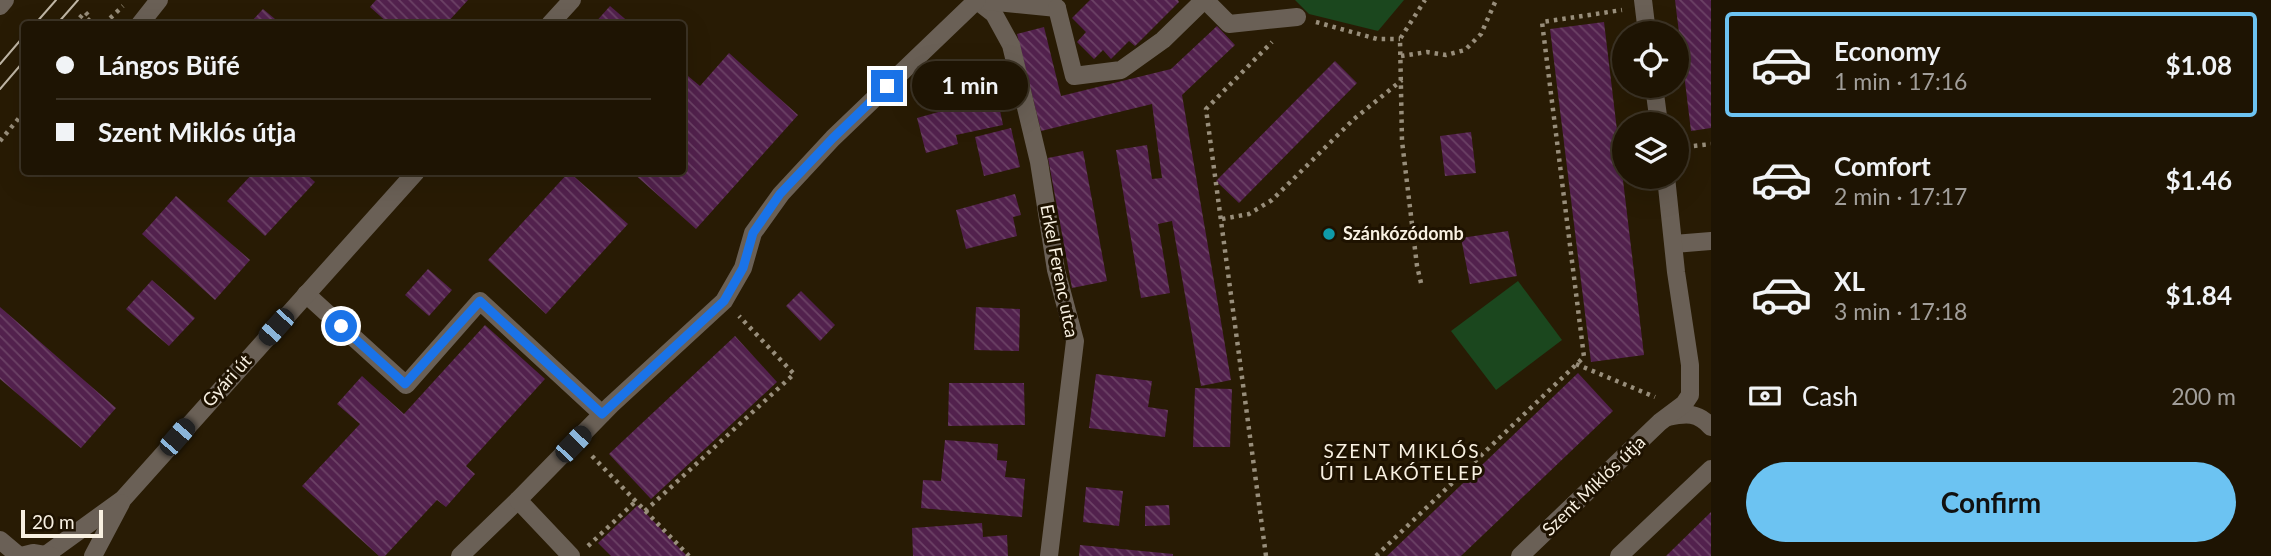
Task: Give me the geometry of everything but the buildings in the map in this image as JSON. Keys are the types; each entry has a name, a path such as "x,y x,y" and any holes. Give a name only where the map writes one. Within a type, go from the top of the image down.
{"street":[{"path":"0,6 5,0"},
{"path":"142,21 159,0"},
{"path":"553,21 572,0"},
{"path":"460,556 602,414 724,301 743,268 753,233 780,194 833,138 976,0 1061,4 1074,76 1121,70 1163,40 1205,0 1229,24 1297,17"},
{"name":"Erkel Ferenc utca","path":"976,0 994,14 1011,45 1039,162 1056,270 1075,341 1049,556"},
{"path":"1643,0 1646,21"},
{"name":"Gyári út","path":"49,555 123,499 413,175"},
{"path":"1667,189 1690,381 1702,403 1711,412"},
{"path":"1674,244 1711,241"},
{"path":"306,295 405,384 480,301 602,414"},
{"name":"Szent Miklós útja","path":"1520,556 1684,404 1690,395 1690,381"},
{"path":"1668,417 1686,413 1698,416 1711,427"},
{"path":"1619,556 1711,468"},
{"name":"Gyári út","path":"93,556 123,499"},
{"path":"518,500 571,556"},
{"path":"0,540 20,556 33,553 49,555"}],"path":[{"path":"107,21 129,0"},
{"path":"1421,282 1402,141 1400,39 1424,0"},
{"path":"1401,55 1427,51 1446,55 1465,50 1481,34 1496,0"},
{"path":"1376,556 1584,357 1542,22 1626,10"},
{"path":"77,21 85,12 91,18 88,21"},
{"path":"1266,556 1206,109 1297,17 1377,39 1400,39"},
{"path":"1222,219 1249,214 1272,201 1354,119 1402,79"},
{"path":"0,141 21,116"},
{"path":"1689,147 1711,144"},
{"path":"645,511 794,374 738,315"},
{"path":"1576,364 1655,397"},
{"path":"593,456 689,556"},
{"path":"588,546 636,501"}],"green space":[{"path":"1295,0 1404,0 1378,31 1309,14"},
{"path":"1518,281 1562,340 1496,390 1451,331"}],"tram line":[{"path":"38,21 56,0"},
{"path":"60,21 78,0"},
{"path":"0,64 21,40"},
{"path":"0,89 21,64"}],"place":[{"name":"Szánkózódomb","path":"1329,234"}],"district":[{"name":"SZENT MIKLÓS ÚTI LAKÓTELEP","path":"1402,462"}],"route":[{"path":"341,326 405,384 480,301 602,414 724,301 743,268 753,233 780,194 887,86"}]}
